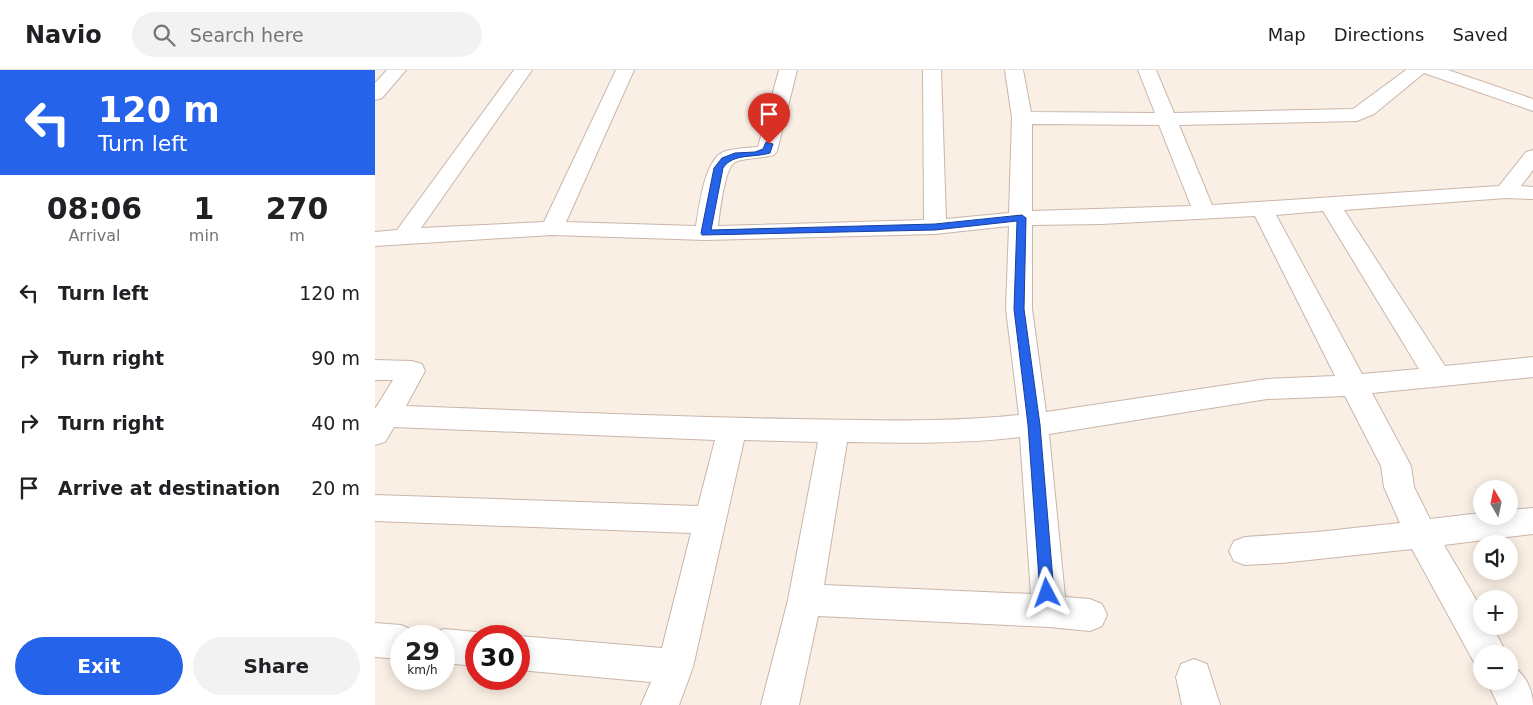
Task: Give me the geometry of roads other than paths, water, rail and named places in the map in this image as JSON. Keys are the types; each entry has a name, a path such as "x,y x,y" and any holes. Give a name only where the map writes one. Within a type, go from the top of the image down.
{"street":[{"path":"375,94 397,70"},
{"path":"404,236 523,70"},
{"path":"552,228 625,70"},
{"path":"706,233 719,168 725,159 735,155 756,154 767,151 788,70"},
{"path":"932,70 935,227"},
{"path":"1014,70 1022,118 1022,218 1019,309 1034,425 1049,611"},
{"path":"1147,70 1174,132 1205,212"},
{"path":"1022,118 1167,119 1357,115 1367,110 1417,70"},
{"path":"1431,70 1533,105"},
{"path":"1506,192 1533,156"},
{"path":"375,239 552,228 706,233 935,227 1022,218 1101,217 1205,212 1506,192 1533,193"},
{"path":"1329,204 1438,377"},
{"path":"1262,209 1396,466 1399,487 1421,535 1484,645"},
{"path":"375,370 412,371 380,425 908,432 1034,425 1267,389 1355,385 1533,366"},
{"path":"661,705 675,667 732,429"},
{"path":"780,705 805,600 835,430"},
{"path":"375,508 710,520"},
{"path":"1245,551 1288,550 1421,535 1466,527 1533,521"},
{"path":"805,600 1049,611 1090,615"},
{"path":"375,640 390,641"},
{"path":"530,654 675,667"},
{"path":"1510,690 1519,705"}]}
